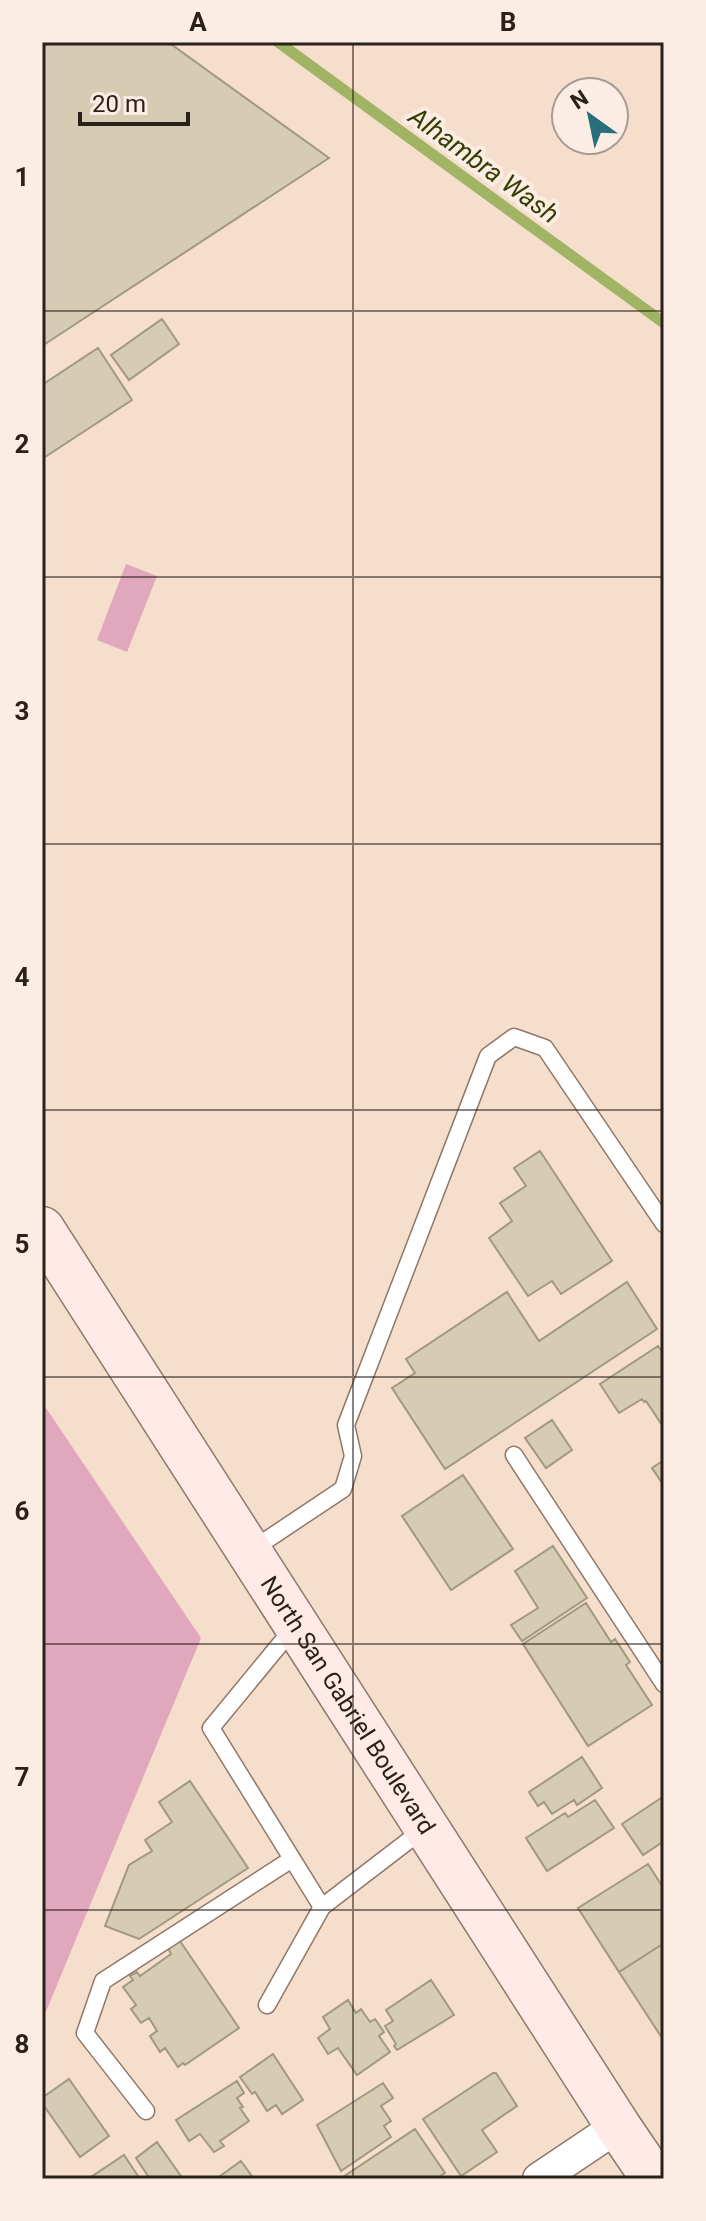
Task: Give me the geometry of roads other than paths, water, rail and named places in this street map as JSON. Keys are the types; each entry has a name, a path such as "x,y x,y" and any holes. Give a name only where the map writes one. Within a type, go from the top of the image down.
{"main road":[{"name":"North San Gabriel Boulevard","path":"42,1229 654,2179"}],"street":[{"path":"539,2179 618,2126"}],"lane":[{"path":"249,1552 343,1489 353,1456 346,1425 488,1056 514,1037 545,1048 664,1224"},
{"path":"514,1455 664,1684"},
{"path":"296,1625 211,1728 322,1907"},
{"path":"267,2005 322,1907 426,1827"},
{"path":"146,2111 85,2033 103,1981 292,1859"}],"waterway":[{"name":"Alhambra Wash","path":"278,42 664,323"}]}
